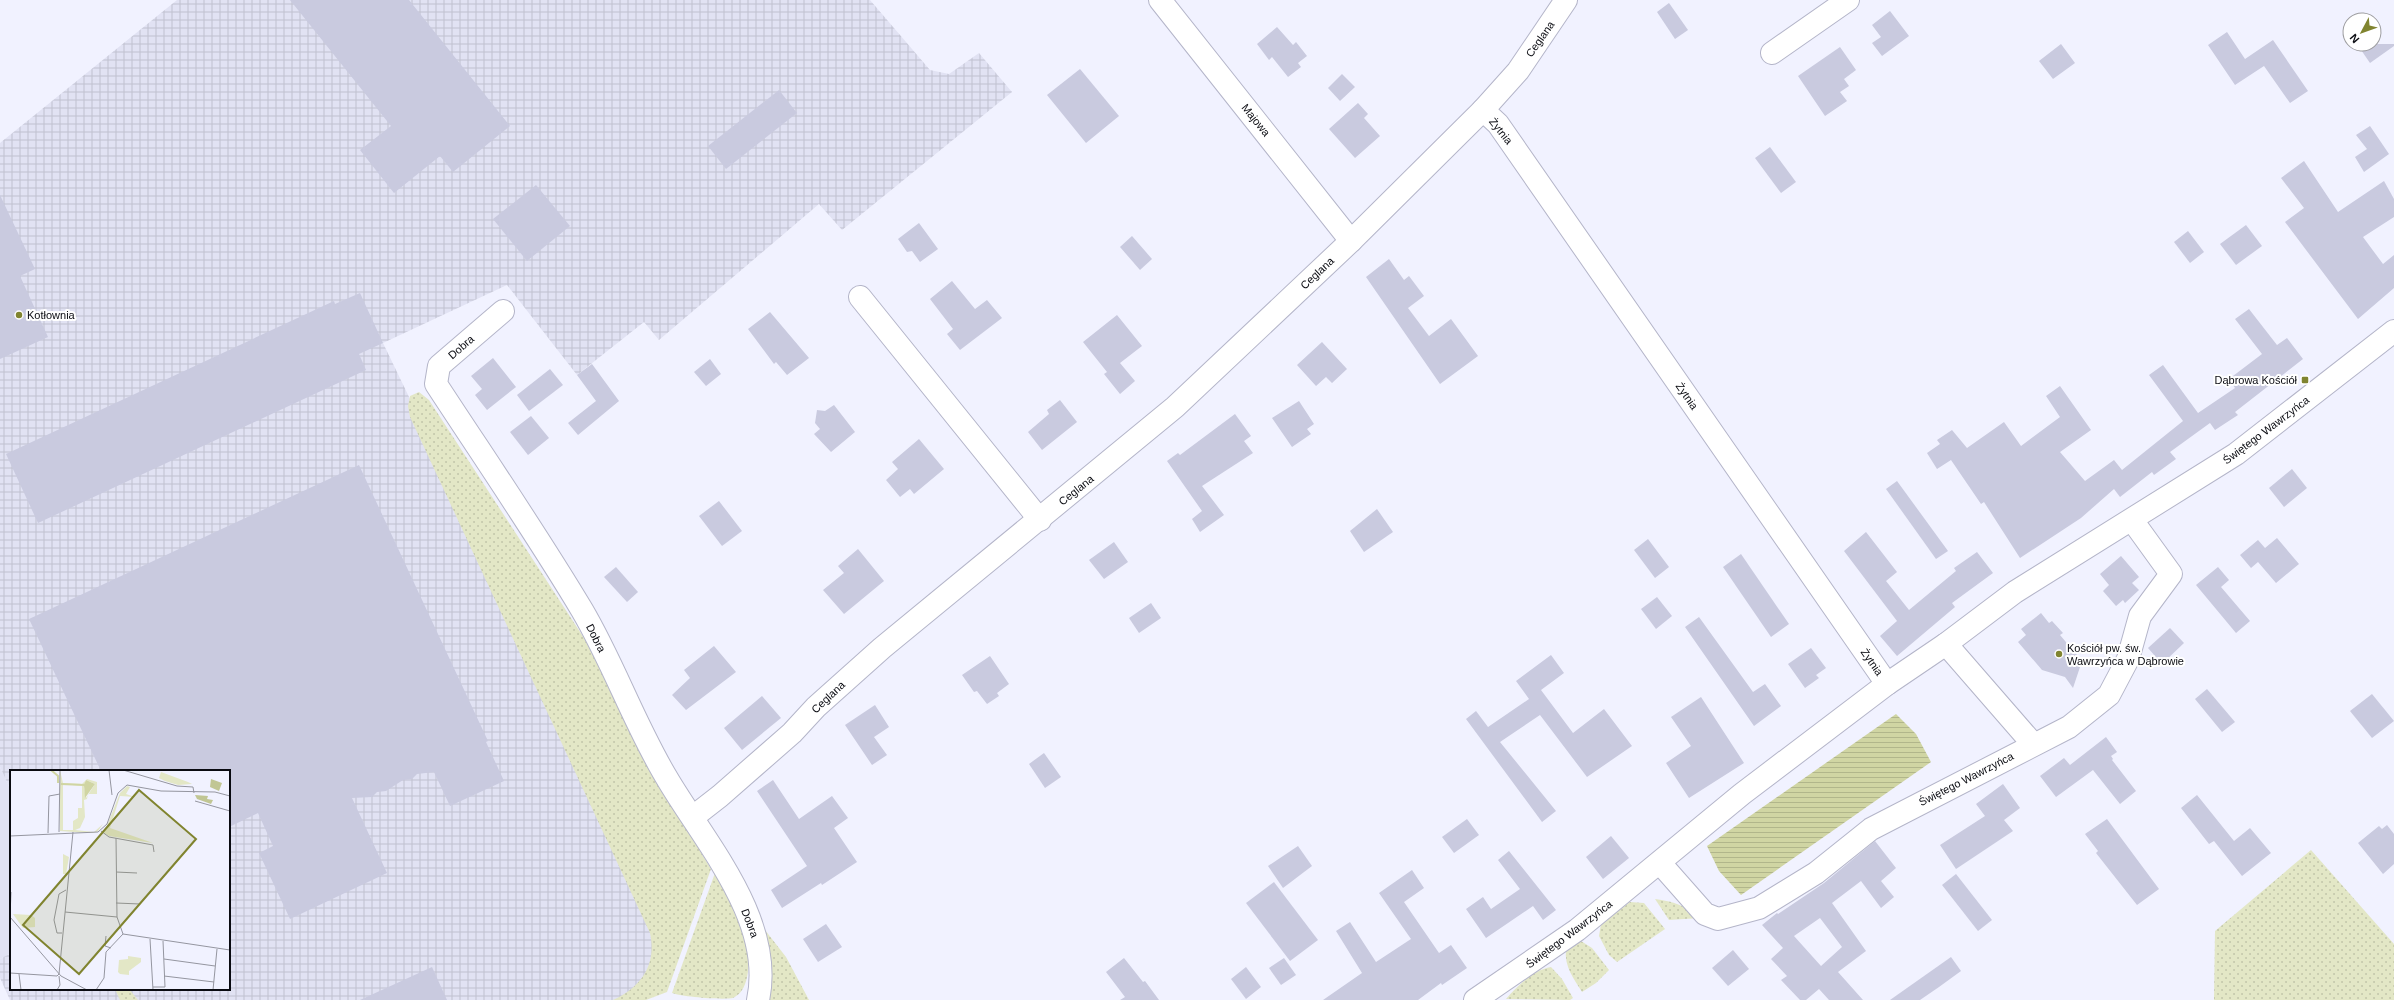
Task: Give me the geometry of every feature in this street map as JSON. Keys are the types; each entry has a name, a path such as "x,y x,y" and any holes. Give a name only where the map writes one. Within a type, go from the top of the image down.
{"street":[{"name":"Majowa","path":"1160,0 1351,241"},
{"name":"Ceglana","path":"693,817 710,805 792,733 816,707 882,648 1175,408 1351,241 1484,110 1518,71 1566,0"},
{"path":"1772,53 1848,0"},
{"name":"Żytnia","path":"1484,110 1498,124 1887,684"},
{"path":"860,298 1040,520"},
{"name":"Dobra","path":"503,311 439,366 436,384 583,611 668,780 693,817 738,894 756,940 762,981 758,1000"},
{"name":"Świętego Wawrzyńca","path":"1475,1000 1577,930 1742,794 1887,684 1946,644 2015,592 2236,454 2394,331"},
{"name":"Świętego Wawrzyńca","path":"1660,863 1705,914 1718,919 1758,908 1816,873 1871,829 2033,744 2069,727 2109,695 2128,659 2140,616 2171,574 2132,520"},
{"path":"1946,644 2033,744"}],"shaded area":[{"path":"177,0 870,0 930,70 949,74 979,53 1012,92 842,230 819,204 659,340 644,322 577,375 507,285 383,343 410,399 697,884 661,984 619,1000 10,1000 0,978 0,959 10,954 10,990 230,990 230,770 10,770 10,789 0,767 0,143"},
{"path":"419,392 429,400 584,638 661,786 711,869 667,992 646,1000 613,1000 632,989 645,974 651,955 652,945 650,933 410,417 408,406 410,396"},
{"path":"1896,714 1916,734 1931,762 1741,895 1719,871 1707,846"},
{"path":"0,767 10,789 10,954 0,959"},
{"path":"2311,850 2394,944 2394,1000 2214,1000 2215,931"},
{"path":"715,873 735,903 741,916 747,941 748,969 746,982 741,992 733,998 703,998 672,993"},
{"path":"1655,899 1668,901 1679,905 1690,910 1700,918 1669,920"},
{"path":"1630,902 1644,903 1665,929 1617,962 1609,955 1599,936 1601,924"},
{"path":"765,930 786,957 809,1000 768,1000 770,959"},
{"path":"1581,941 1592,948 1609,970 1596,983 1582,992 1570,972 1566,956 1566,950"},
{"path":"1551,967 1562,979 1573,998 1570,1000 1506,999 1520,984 1532,975 1538,971"},
{"path":"115,990 130,990 138,1000 120,1000"}],"building":[{"path":"290,0 409,0 510,126 453,172 440,156 394,193 360,150 391,126"},
{"path":"1669,3 1688,30 1675,39 1657,12"},
{"path":"1890,11 1909,36 1882,56 1872,43 1881,37 1872,25"},
{"path":"1277,27 1293,45 1296,42 1307,56 1298,63 1301,67 1288,77 1272,57 1269,60 1257,44"},
{"path":"2227,32 2245,59 2273,40 2308,91 2290,103 2264,66 2235,85 2208,45"},
{"path":"2061,44 2075,63 2053,79 2039,61"},
{"path":"2382,44 2394,44 2394,46 2370,63 2362,52 2382,52"},
{"path":"1840,47 1856,70 1844,79 1849,86 1840,92 1847,101 1825,116 1798,76"},
{"path":"1080,69 1119,116 1086,143 1047,95"},
{"path":"1342,74 1355,87 1340,101 1328,88"},
{"path":"779,90 797,113 726,169 708,146"},
{"path":"1358,103 1368,114 1364,118 1380,136 1355,158 1329,129"},
{"path":"2370,126 2389,154 2364,172 2355,157 2367,149 2356,135"},
{"path":"1770,147 1796,182 1781,193 1755,158"},
{"path":"2304,161 2338,212 2384,181 2394,199 2394,217 2363,237 2383,264 2394,255 2394,288 2358,319 2285,222 2304,208 2281,178"},
{"path":"536,185 570,226 527,261 493,219"},
{"path":"0,195 35,269 20,276 48,337 0,359"},
{"path":"919,223 938,249 920,262 912,251 907,252 898,239"},
{"path":"2246,225 2262,246 2236,265 2220,244"},
{"path":"2188,231 2204,252 2190,263 2174,242"},
{"path":"1132,236 1152,259 1140,270 1120,247"},
{"path":"1389,259 1404,280 1409,276 1424,296 1408,308 1429,336 1451,319 1478,356 1440,384 1366,277"},
{"path":"952,281 975,309 987,300 1002,318 960,350 947,334 953,329 930,299"},
{"path":"360,293 383,343 359,354 366,370 38,523 6,454 334,301 335,304"},
{"path":"2249,309 2277,345 2287,338 2303,359 2235,412 2238,415 2215,430 2210,423 2170,452 2176,459 2154,475 2152,472 2120,497 2114,489 2081,518 2020,558 1984,502 1981,504 1951,460 1937,469 1927,453 1940,444 1937,440 1952,430 1967,448 2004,422 2021,446 2060,417 2046,396 2060,386 2091,430 2060,452 2085,481 2114,460 2122,470 2183,421 2149,375 2163,365 2198,413 2235,388 2229,379 2262,354 2235,319"},
{"path":"770,312 809,358 787,375 776,362 774,364 748,329"},
{"path":"1117,315 1142,346 1120,363 1135,381 1120,394 1104,374 1107,372 1083,342"},
{"path":"1322,342 1347,369 1332,383 1326,377 1316,386 1297,365"},
{"path":"493,358 516,387 487,410 475,395 482,389 471,376"},
{"path":"710,359 721,374 706,386 694,372"},
{"path":"592,364 619,401 578,435 568,423 596,401 577,375"},
{"path":"550,369 563,385 529,411 517,395"},
{"path":"1060,400 1077,422 1042,450 1028,432 1049,414 1047,410"},
{"path":"1299,401 1314,424 1307,429 1311,434 1292,447 1272,418"},
{"path":"834,405 855,432 831,452 814,434 820,429 815,423 817,410 825,411"},
{"path":"1235,414 1251,436 1244,441 1253,453 1202,486 1224,515 1200,532 1192,519 1202,511 1167,461 1178,453 1180,455"},
{"path":"531,416 549,438 528,455 510,432"},
{"path":"919,439 944,469 914,494 910,489 900,497 886,480 898,469 892,462"},
{"path":"359,465 488,741 486,742 504,781 450,806 434,772 417,774 412,779 403,780 386,791 377,792 372,797 352,798 387,873 290,919 259,853 273,846 258,813 230,827 230,770 101,770 29,619"},
{"path":"2292,469 2307,488 2284,507 2269,488"},
{"path":"1897,481 1948,551 1936,559 1886,489"},
{"path":"719,501 742,531 722,546 699,516"},
{"path":"1377,509 1393,532 1364,552 1350,531"},
{"path":"1866,532 1897,572 1886,581 1909,610 1956,571 1954,568 1977,552 1993,573 1952,603 1955,607 1897,656 1880,636 1897,621 1844,551"},
{"path":"2277,538 2299,564 2276,583 2258,562 2251,568 2240,555 2258,540 2265,548"},
{"path":"1648,539 1669,567 1655,578 1634,550"},
{"path":"1114,542 1128,562 1104,579 1089,560"},
{"path":"858,549 884,581 844,614 823,590 844,573 838,566"},
{"path":"1741,554 1789,624 1771,637 1723,567"},
{"path":"2121,556 2139,577 2132,583 2139,590 2125,603 2123,600 2116,606 2103,591 2109,585 2100,574"},
{"path":"616,567 638,592 627,602 604,577"},
{"path":"2218,567 2229,580 2221,587 2250,621 2236,633 2196,585"},
{"path":"1657,597 1672,616 1656,629 1641,609"},
{"path":"1151,603 1161,618 1139,633 1129,618"},
{"name":"Kościół pw. św. Wawrzyńca w Dąbrowie","path":"2041,613 2049,623 2052,621 2063,633 2060,635 2082,661 2073,688 2065,677 2042,670 2018,642 2026,635 2021,629"},
{"path":"1699,617 1753,692 1765,684 1781,706 1754,726 1685,627"},
{"path":"2170,628 2184,643 2162,664 2148,648"},
{"path":"714,646 736,672 686,710 672,695 690,678 684,670"},
{"path":"1811,648 1826,668 1816,675 1819,678 1805,688 1788,664"},
{"path":"1551,655 1564,673 1541,690 1573,733 1604,709 1632,746 1587,777 1540,715 1500,742 1556,811 1542,822 1466,719 1476,711 1488,727 1529,699 1516,681"},
{"path":"990,656 1009,684 997,693 999,696 987,704 977,691 974,692 962,675"},
{"path":"2207,689 2235,722 2222,732 2195,699"},
{"path":"2372,694 2394,721 2372,738 2350,711"},
{"path":"762,696 781,718 742,750 724,728"},
{"path":"1701,697 1744,763 1689,798 1666,763 1691,746 1671,717"},
{"path":"875,705 889,727 874,737 887,755 872,765 845,725"},
{"path":"2106,737 2117,752 2111,756 2113,759 2112,760 2136,791 2120,804 2093,770 2056,797 2040,776 2064,758 2070,765"},
{"path":"1044,753 1061,777 1045,788 1029,764"},
{"path":"773,780 799,819 832,796 848,818 834,828 857,862 822,885 821,883 782,908 771,890 807,866 757,791"},
{"path":"2003,784 2020,808 2004,820 2013,831 1956,869 1940,845 1985,816 1976,804"},
{"path":"2197,795 2234,841 2250,828 2271,853 2242,876 2214,841 2209,844 2181,808"},
{"path":"1467,819 1479,835 1454,853 1442,837"},
{"path":"2107,819 2159,889 2137,905 2096,853 2098,851 2085,834"},
{"path":"2387,825 2394,834 2394,864 2383,874 2358,843 2379,826 2382,829"},
{"path":"1611,836 1629,858 1603,879 1586,857"},
{"path":"1875,841 1896,868 1881,881 1894,897 1881,908 1861,881 1832,903 1866,951 1838,972 1863,1000 1829,1000 1819,989 1806,1000 1800,1000 1781,980 1787,976 1771,959 1783,948 1762,925 1777,913 1778,914 1824,883","holes":["1820,918 1842,947 1821,966 1794,936"]},
{"path":"1298,846 1312,866 1283,888 1268,866"},
{"path":"1509,851 1556,910 1543,920 1533,906 1486,938 1466,909 1483,897 1491,909 1520,889 1498,860"},
{"path":"1412,870 1424,888 1404,902 1439,953 1451,945 1467,968 1442,985 1441,983 1418,1000 1323,1000 1362,973 1336,931 1350,922 1376,962 1411,939 1379,893"},
{"path":"1956,874 1992,920 1978,931 1942,885"},
{"path":"1274,882 1318,940 1290,961 1246,903"},
{"path":"826,924 842,947 818,962 803,939"},
{"path":"1733,950 1749,969 1728,986 1712,968"},
{"path":"1951,957 1961,971 1939,987 1920,1000 1890,1000"},
{"path":"1124,958 1143,982 1145,981 1159,1000 1120,1000 1125,997 1106,972"},
{"path":"1284,958 1296,975 1281,985 1269,968"},
{"path":"432,967 447,1000 360,1000"},
{"path":"1246,967 1261,987 1246,999 1231,979"}],"place":[{"name":"Kotłownia","path":"19,315"},
{"name":"Dąbrowa Kościół","path":"2305,380"},
{"name":"Kościół pw. św. Wawrzyńca w Dąbrowie","path":"2059,654"}]}
